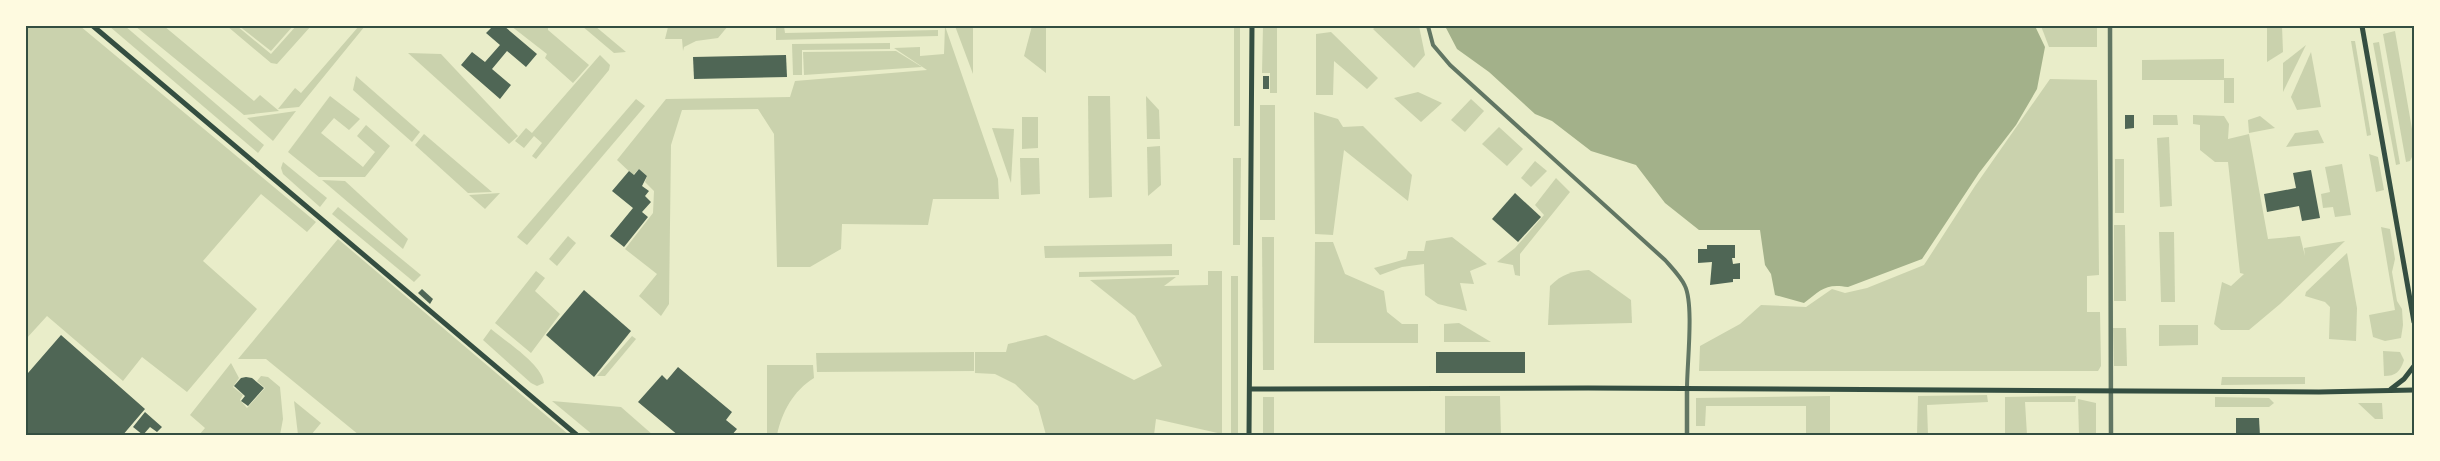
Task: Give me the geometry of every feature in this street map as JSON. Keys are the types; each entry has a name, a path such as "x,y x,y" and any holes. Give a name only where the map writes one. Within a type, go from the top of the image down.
{"main road":[{"path":"93,26 578,435"},
{"path":"1249,435 1252,26"},
{"path":"2362,26 2415,322"},
{"path":"2390,390 2404,380 2415,366"},
{"path":"1250,389 2319,392 2415,390"}],"street":[{"path":"1428,26 1430,37 1438,54 1665,260 1686,287 1689,304 1687,435"},
{"path":"2110,26 2111,435"}],"shaded area":[{"path":"26,26 80,26 316,222 307,232 261,194 203,261 257,309 187,392 142,357 123,381 47,316 26,339"},
{"path":"109,26 125,26 264,145 258,153"},
{"path":"135,26 164,26 254,101 260,95 279,111 244,115"},
{"path":"227,26 237,26 271,54 296,26 311,26 277,64 271,63"},
{"path":"239,26 293,26 271,51"},
{"path":"359,26 365,26 299,107 278,109 295,88 301,93"},
{"path":"511,26 548,26 548,30 589,65 573,83 545,58 547,54"},
{"path":"582,26 595,26 626,52 614,53"},
{"path":"728,26 718,38 696,41 684,47 683,51 682,39 665,39 668,27"},
{"path":"776,26 784,26 785,33 938,30 938,36 776,40"},
{"path":"945,26 998,179 999,199 933,199 928,225 842,224 841,249 810,267 777,267 774,134 758,109 682,110 671,145 669,304 661,316 639,296 657,274 625,249 653,213 654,191 645,182 647,176 639,169 633,175 617,160 666,99 790,97 795,81 927,70 894,48 920,47 920,56 944,54"},
{"path":"955,26 973,26 973,74"},
{"path":"1032,26 1046,26 1046,73 1024,56"},
{"path":"1234,26 1240,26 1240,126 1234,126"},
{"path":"1263,26 1277,26 1277,93 1270,93 1270,73 1262,73"},
{"path":"1377,26 1419,26 1425,55 1414,68 1373,29"},
{"path":"1445,26 2035,26 2045,47 2037,89 2016,125 1979,173 1922,259 1848,287 1828,287 1804,303 1775,295 1771,274 1765,265 1760,230 1699,230 1665,203 1636,165 1591,151 1552,121 1535,114 1489,72 1457,49"},
{"path":"2041,26 2097,26 2097,47 2049,47"},
{"path":"2267,26 2282,26 2283,52 2267,62"},
{"path":"2395,31 2412,129 2414,129 2414,153 2410,161 2406,162 2383,34"},
{"path":"1331,32 1378,78 1367,89 1334,61 1333,95 1316,95 1316,34"},
{"path":"2351,41 2355,41 2371,135 2367,136"},
{"path":"2379,42 2400,164 2396,165 2373,43"},
{"path":"890,43 890,49 802,50 802,75 793,75 792,44"},
{"path":"2306,45 2283,92 2283,63"},
{"path":"896,51 922,67 804,75 803,52"},
{"path":"2311,52 2321,107 2297,110 2291,97"},
{"path":"408,53 441,54 518,136 509,144"},
{"path":"600,55 610,65 609,70 536,159 532,156 542,143 534,136 524,148 515,141 526,128 532,133"},
{"path":"2224,59 2224,78 2234,78 2234,103 2224,103 2224,80 2142,80 2142,60"},
{"path":"356,76 420,132 412,142 353,90"},
{"path":"2050,79 2097,80 2099,275 2087,276 2087,312 2100,312 2101,366 2098,371 1699,371 1700,346 1740,324 1761,305 1806,307 1832,289 1845,293 1867,288 1924,265 1975,186"},
{"path":"1418,92 1442,103 1421,122 1394,98"},
{"path":"330,96 360,119 349,130 334,118 321,133 363,167 375,152 357,136 366,125 390,146 365,177 319,177 288,152"},
{"path":"1088,96 1110,96 1112,197 1089,198"},
{"path":"1146,96 1159,110 1160,139 1147,139"},
{"path":"636,99 645,106 527,245 517,237"},
{"path":"1471,99 1484,111 1465,132 1451,120"},
{"path":"1260,105 1275,105 1275,220 1260,220"},
{"path":"296,111 273,141 247,118"},
{"path":"1314,112 1338,119 1343,127 1363,126 1412,175 1408,201 1344,150 1333,235 1315,234"},
{"path":"2153,115 2177,115 2178,125 2153,125"},
{"path":"2193,115 2224,116 2229,124 2228,139 2249,134 2268,239 2300,236 2305,256 2304,248 2345,241 2280,304 2249,330 2221,330 2214,324 2222,282 2231,286 2244,274 2240,273 2228,162 2215,162 2200,150 2200,125 2193,124"},
{"path":"2260,116 2275,128 2249,133 2248,120"},
{"path":"1022,117 1038,117 1038,148 1022,149"},
{"path":"1499,127 1523,149 1507,166 1482,144"},
{"path":"992,128 1014,129 1011,183"},
{"path":"2318,130 2324,143 2286,147 2295,133"},
{"path":"424,134 492,192 468,193 415,145"},
{"path":"2169,137 2172,206 2160,207 2157,138"},
{"path":"1160,146 1161,185 1148,196 1147,147"},
{"path":"2369,154 2378,157 2384,190 2376,192"},
{"path":"1020,158 1039,158 1040,194 1021,195"},
{"path":"1233,158 1241,158 1240,245 1233,245"},
{"path":"2115,159 2124,159 2124,213 2115,213"},
{"path":"1535,161 1547,171 1531,187 1521,178"},
{"path":"283,162 327,198 320,207 283,174 281,168"},
{"path":"2342,164 2351,215 2335,217 2333,207 2323,208 2321,194 2330,192 2325,167"},
{"path":"1556,178 1570,192 1520,254 1520,276 1515,275 1513,265 1497,262 1515,248 1544,215 1535,205"},
{"path":"322,180 345,181 408,239 403,249"},
{"path":"500,193 485,209 469,195"},
{"path":"338,207 421,275 414,282 332,214"},
{"path":"2114,225 2125,225 2126,301 2114,301"},
{"path":"2381,227 2390,229 2395,259 2392,272 2397,301 2402,309 2403,325 2401,338 2385,341 2373,337 2369,315 2395,310"},
{"path":"2159,232 2174,232 2175,302 2161,302"},
{"path":"568,236 576,243 557,266 549,259"},
{"path":"1262,237 1274,237 1274,370 1263,370"},
{"path":"1452,237 1487,264 1470,271 1474,284 1460,283 1467,311 1438,304 1425,295 1424,264 1402,267 1380,275 1374,268 1406,259 1408,251 1424,251 1426,241"},
{"path":"338,239 568,435 359,435 266,359 238,359"},
{"path":"1315,242 1333,242 1345,274 1384,291 1387,312 1402,324 1418,324 1418,343 1314,343"},
{"path":"1172,244 1172,256 1045,258 1044,246"},
{"path":"2347,253 2357,308 2356,341 2329,339 2330,307 2325,302 2305,296 2306,292"},
{"path":"1179,270 1179,275 1079,277 1079,272"},
{"path":"1589,270 1631,300 1632,323 1548,325 1550,286 1568,274"},
{"path":"536,271 545,278 535,291 560,314 531,353 495,323"},
{"path":"1208,271 1222,271 1222,434 1156,419 1154,435 1046,435 1038,406 1015,384 995,374 975,373 975,352 1006,352 1008,344 1046,335 1134,380 1162,366 1135,316 1090,280 1176,277 1164,286 1208,285"},
{"path":"1231,276 1238,276 1238,435 1231,435"},
{"path":"1459,323 1491,342 1444,342 1444,324"},
{"path":"2159,325 2198,325 2198,345 2159,346"},
{"path":"2113,328 2126,328 2127,366 2114,366"},
{"path":"491,329 537,368 544,383 537,386 531,383 483,340"},
{"path":"632,336 636,339 605,376 597,376"},
{"path":"2383,351 2400,352 2404,360 2395,374 2384,376"},
{"path":"974,352 974,371 817,372 816,353"},
{"path":"231,363 239,378 233,387 243,395 240,400 247,408 265,388 257,381 261,376 268,377 280,387 283,419 280,435 199,435 205,428 190,415"},
{"path":"767,365 813,365 814,378 800,389 789,403 777,435 767,435"},
{"path":"2222,377 2305,377 2305,384 2221,385"},
{"path":"1987,395 1988,402 1927,405 1928,435 1917,435 1918,396"},
{"path":"1445,396 1500,396 1501,435 1445,435"},
{"path":"1830,396 1830,435 1806,435 1806,406 1706,406 1705,426 1696,426 1696,398"},
{"path":"2076,396 2075,402 2025,402 2027,435 2005,435 2005,397"},
{"path":"1263,397 1274,397 1274,435 1263,435"},
{"path":"2215,397 2269,398 2274,403 2269,407 2215,407"},
{"path":"2078,399 2096,403 2096,435 2079,435"},
{"path":"294,401 321,423 311,435 298,435"},
{"path":"552,401 621,407 653,435 593,435"},
{"path":"2358,403 2382,403 2383,419 2375,419"}],"building":[{"path":"493,26 504,26 537,54 526,67 507,51 492,69 511,85 500,99 461,65 472,52 485,62 500,45 486,33"},
{"path":"786,55 787,77 694,79 693,57"},
{"path":"1263,76 1269,76 1269,89 1263,89"},
{"path":"2125,115 2134,115 2134,128 2125,129"},
{"path":"639,169 647,176 642,186 649,191 645,196 651,202 642,212 648,217 624,247 610,236 633,208 612,191 629,171 634,175"},
{"path":"2311,170 2320,218 2302,221 2299,206 2267,212 2264,194 2296,188 2293,173"},
{"path":"1515,193 1541,217 1518,242 1492,219"},
{"path":"1707,245 1735,245 1735,258 1732,258 1733,264 1740,263 1740,279 1710,285 1712,262 1698,263 1698,249 1707,249"},
{"path":"422,289 433,299 430,304 418,293"},
{"path":"584,290 631,331 594,377 546,335"},
{"path":"61,335 145,409 122,436 26,436 26,371 28,373"},
{"path":"1436,352 1525,352 1525,373 1436,373"},
{"path":"678,367 732,412 726,420 737,429 731,436 679,436 638,402 662,375 667,380"},
{"path":"241,378 252,378 264,388 248,406 241,401 245,396 234,386"},
{"path":"145,412 162,427 157,432 150,427 143,435 133,427"},
{"path":"2236,418 2259,418 2260,436 2236,436"}]}
